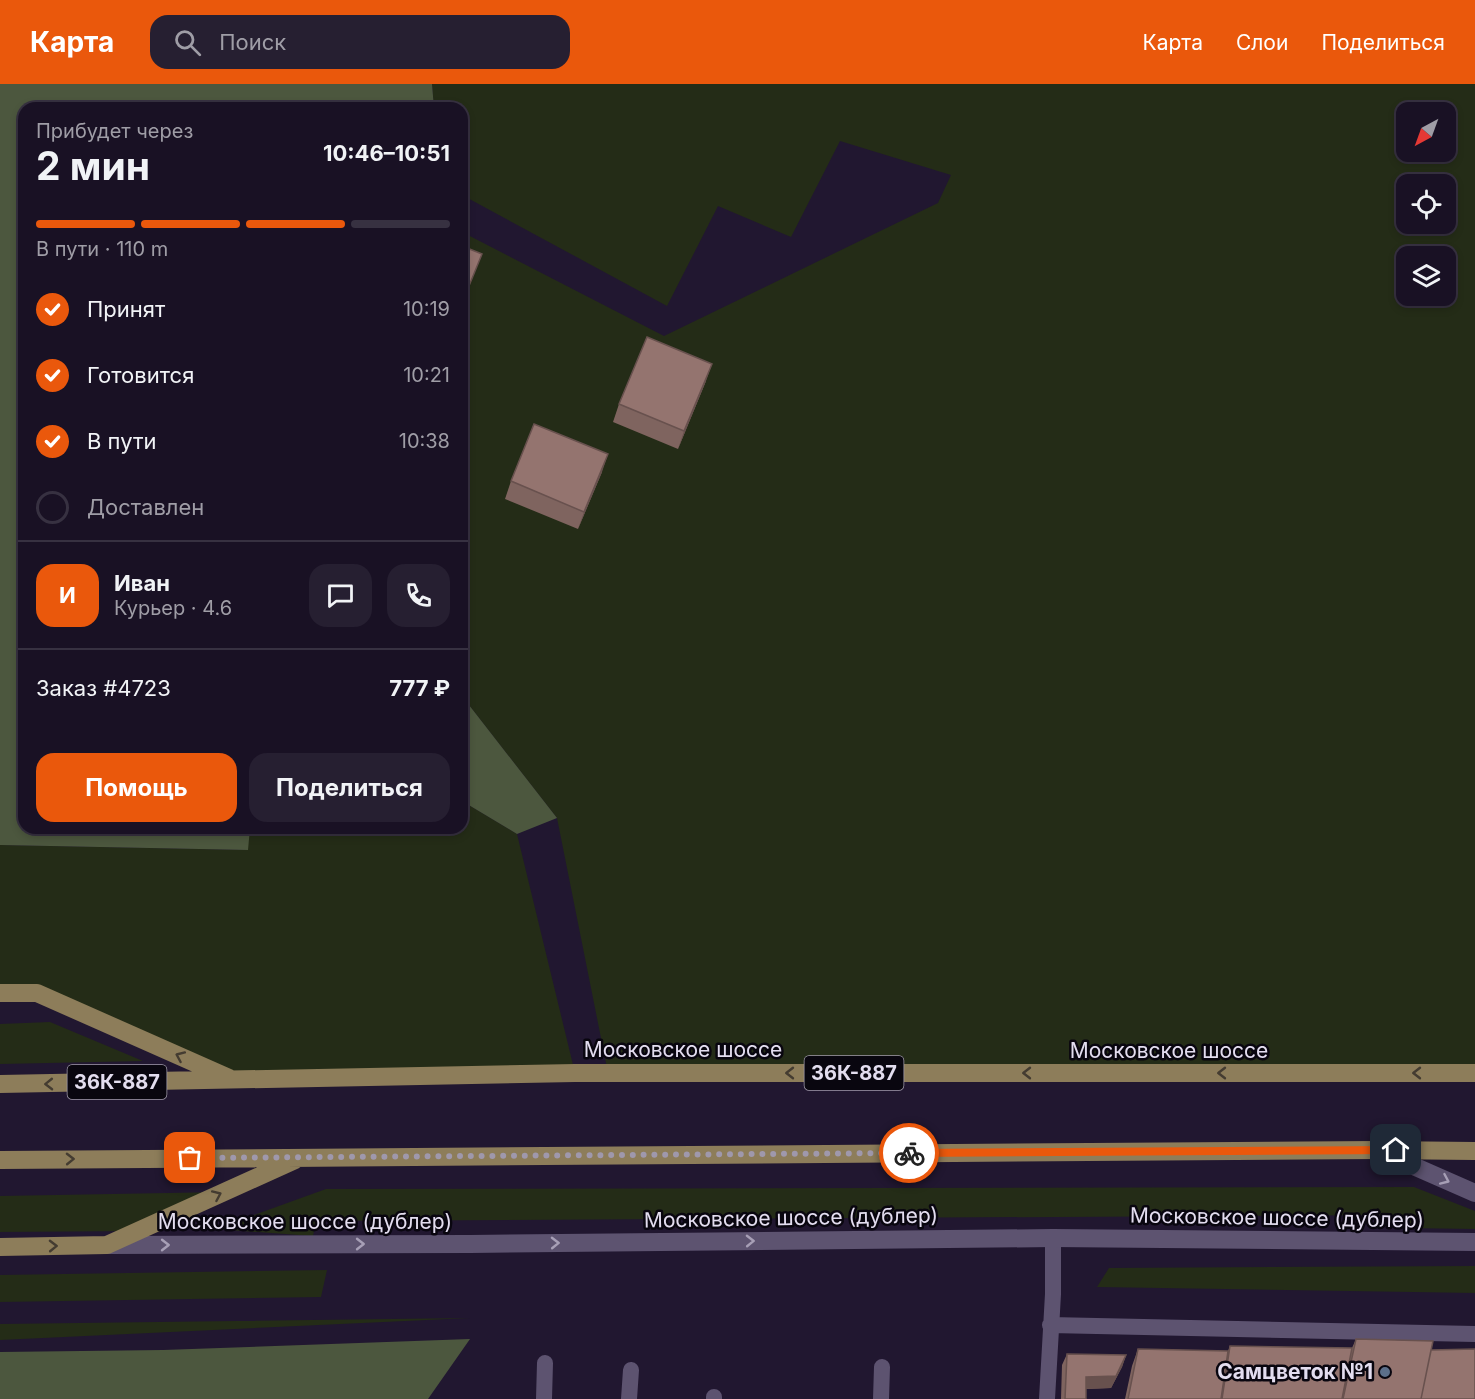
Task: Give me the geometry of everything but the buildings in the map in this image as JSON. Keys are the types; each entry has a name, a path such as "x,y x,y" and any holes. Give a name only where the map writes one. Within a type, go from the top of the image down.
{"main road":[{"path":"0,993 37,993 233,1080"},
{"name":"Московское шоссе","path":"0,1084 575,1073 1475,1073"},
{"path":"0,1160 1475,1151"},
{"path":"0,1247 107,1245 302,1157"}],"street":[{"path":"1377,1150 1475,1193"},
{"name":"Московское шоссе (дублер)","path":"107,1245 1053,1238 1475,1242"}],"lane":[{"path":"1047,1399 1053,1294 1053,1238"},
{"path":"1050,1325 1475,1334"},
{"path":"544,1399 545,1363"},
{"path":"881,1399 882,1367"},
{"path":"629,1399 631,1370"}],"green space":[{"path":"0,84 432,84 434,102 18,102 18,834 249,834 248,850 0,845"},
{"path":"432,84 1475,84 1475,1075 608,1073 557,818 468,704 468,235 664,336 938,203 951,175 840,141 791,237 718,206 667,306 468,198 468,102 434,102"},
{"path":"468,704 557,818 517,834 468,805"},
{"path":"468,805 517,834 575,1073 233,1080 37,993 0,993 0,845 247,850 249,834 468,834"},
{"path":"50,1022 143,1061 0,1064 0,1024"},
{"path":"1414,1187 1475,1211 1475,1229 1404,1228 1402,1215 316,1221 313,1236 215,1229 326,1189"},
{"path":"224,1192 136,1231 0,1232 0,1196"},
{"path":"1475,1266 1475,1293 1097,1287 1109,1268"},
{"path":"327,1270 321,1297 0,1302 0,1275"},
{"path":"470,1318 0,1340 0,1324"},
{"path":"470,1339 428,1399 0,1399 0,1352 163,1350"}],"way so far":[{"path":"190,1158 909,1153"}],"place":[{"name":"Самцветок №1","path":"1385,1372"}],"route":[{"path":"909,1153 1396,1150"}]}
